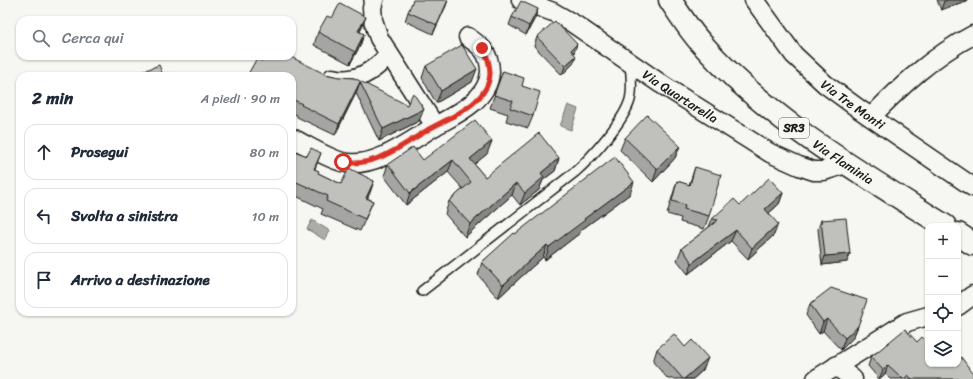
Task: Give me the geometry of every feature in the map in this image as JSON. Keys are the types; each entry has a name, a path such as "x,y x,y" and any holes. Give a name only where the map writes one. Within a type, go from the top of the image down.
{"main road":[{"name":"Via Flaminia","path":"670,0 702,44 738,82 760,101 805,136 846,164 940,223"},
{"path":"961,236 973,244"}],"street":[{"path":"374,0 372,8 374,26 379,38 435,126"},
{"name":"Via Quartarella","path":"521,0 561,16 661,84 770,153 805,168 819,171 832,169 846,164"},
{"name":"Via Tre Monti","path":"754,0 782,39 802,63 825,84 973,187"},
{"path":"871,117 894,93 919,71 948,49 973,35"},
{"path":"296,140 337,160 356,164 376,159 472,104 482,92 490,76 489,60 482,48 468,37"},
{"path":"316,72 338,80 352,79 372,70 389,55"},
{"path":"961,304 973,295"},
{"path":"816,379 907,322 925,317"},
{"path":"836,366 853,379"}],"lane":[{"path":"422,291 575,172 589,159 621,119 628,107 631,90 630,63"}],"shaded area":[{"path":"568,105 578,109 571,130 560,126"},
{"path":"312,220 330,231 325,240 307,229"}],"building":[{"path":"413,0 448,0 437,25 408,12"},
{"path":"521,1 538,9 529,26 512,17"},
{"path":"340,3 366,17 358,31 364,34 355,52 318,32 327,16 332,18"},
{"path":"555,21 577,44 571,50 576,56 565,66 537,37"},
{"path":"462,45 477,69 441,91 426,66"},
{"path":"256,60 296,60 325,74 354,78 407,105 413,93 424,109 383,129 360,82 339,124 296,101 296,72 249,72"},
{"path":"159,65 162,72 141,72"},
{"path":"503,71 524,78 522,86 540,92 533,116 510,108 513,101 494,95"},
{"path":"647,115 680,146 657,169 625,138"},
{"path":"475,120 492,141 470,159 485,177 539,133 559,158 541,173 544,177 525,193 516,183 470,224 449,201 471,182 453,160 410,193 388,164 413,147 423,160"},
{"path":"311,148 321,153 314,169 319,171 318,173 341,184 349,168 374,181 366,198 373,201 365,219 326,201 328,196 296,182 296,152 307,156"},
{"path":"615,157 634,182 549,247 547,245 503,285 482,262 514,233 515,234"},
{"path":"695,167 721,175 709,216 684,209 685,205 672,201 677,181 690,185"},
{"path":"769,178 783,193 765,209 778,224 752,248 736,230 692,263 682,248 718,220 712,219 734,199 740,205"},
{"path":"846,218 850,254 825,256 821,220"},
{"path":"831,288 867,300 858,326 845,338 827,319 823,322 810,304"},
{"path":"905,329 917,342 922,337 925,340 925,367 961,367 961,357 972,372 973,371 973,379 912,379 908,375 903,379 888,365 883,370 871,357"},
{"path":"674,334 685,347 692,340 708,358 684,379 657,349"}],"route":[{"path":"343,162 356,164 376,159 405,144 472,104 482,92 490,76 489,60 482,48"}]}
